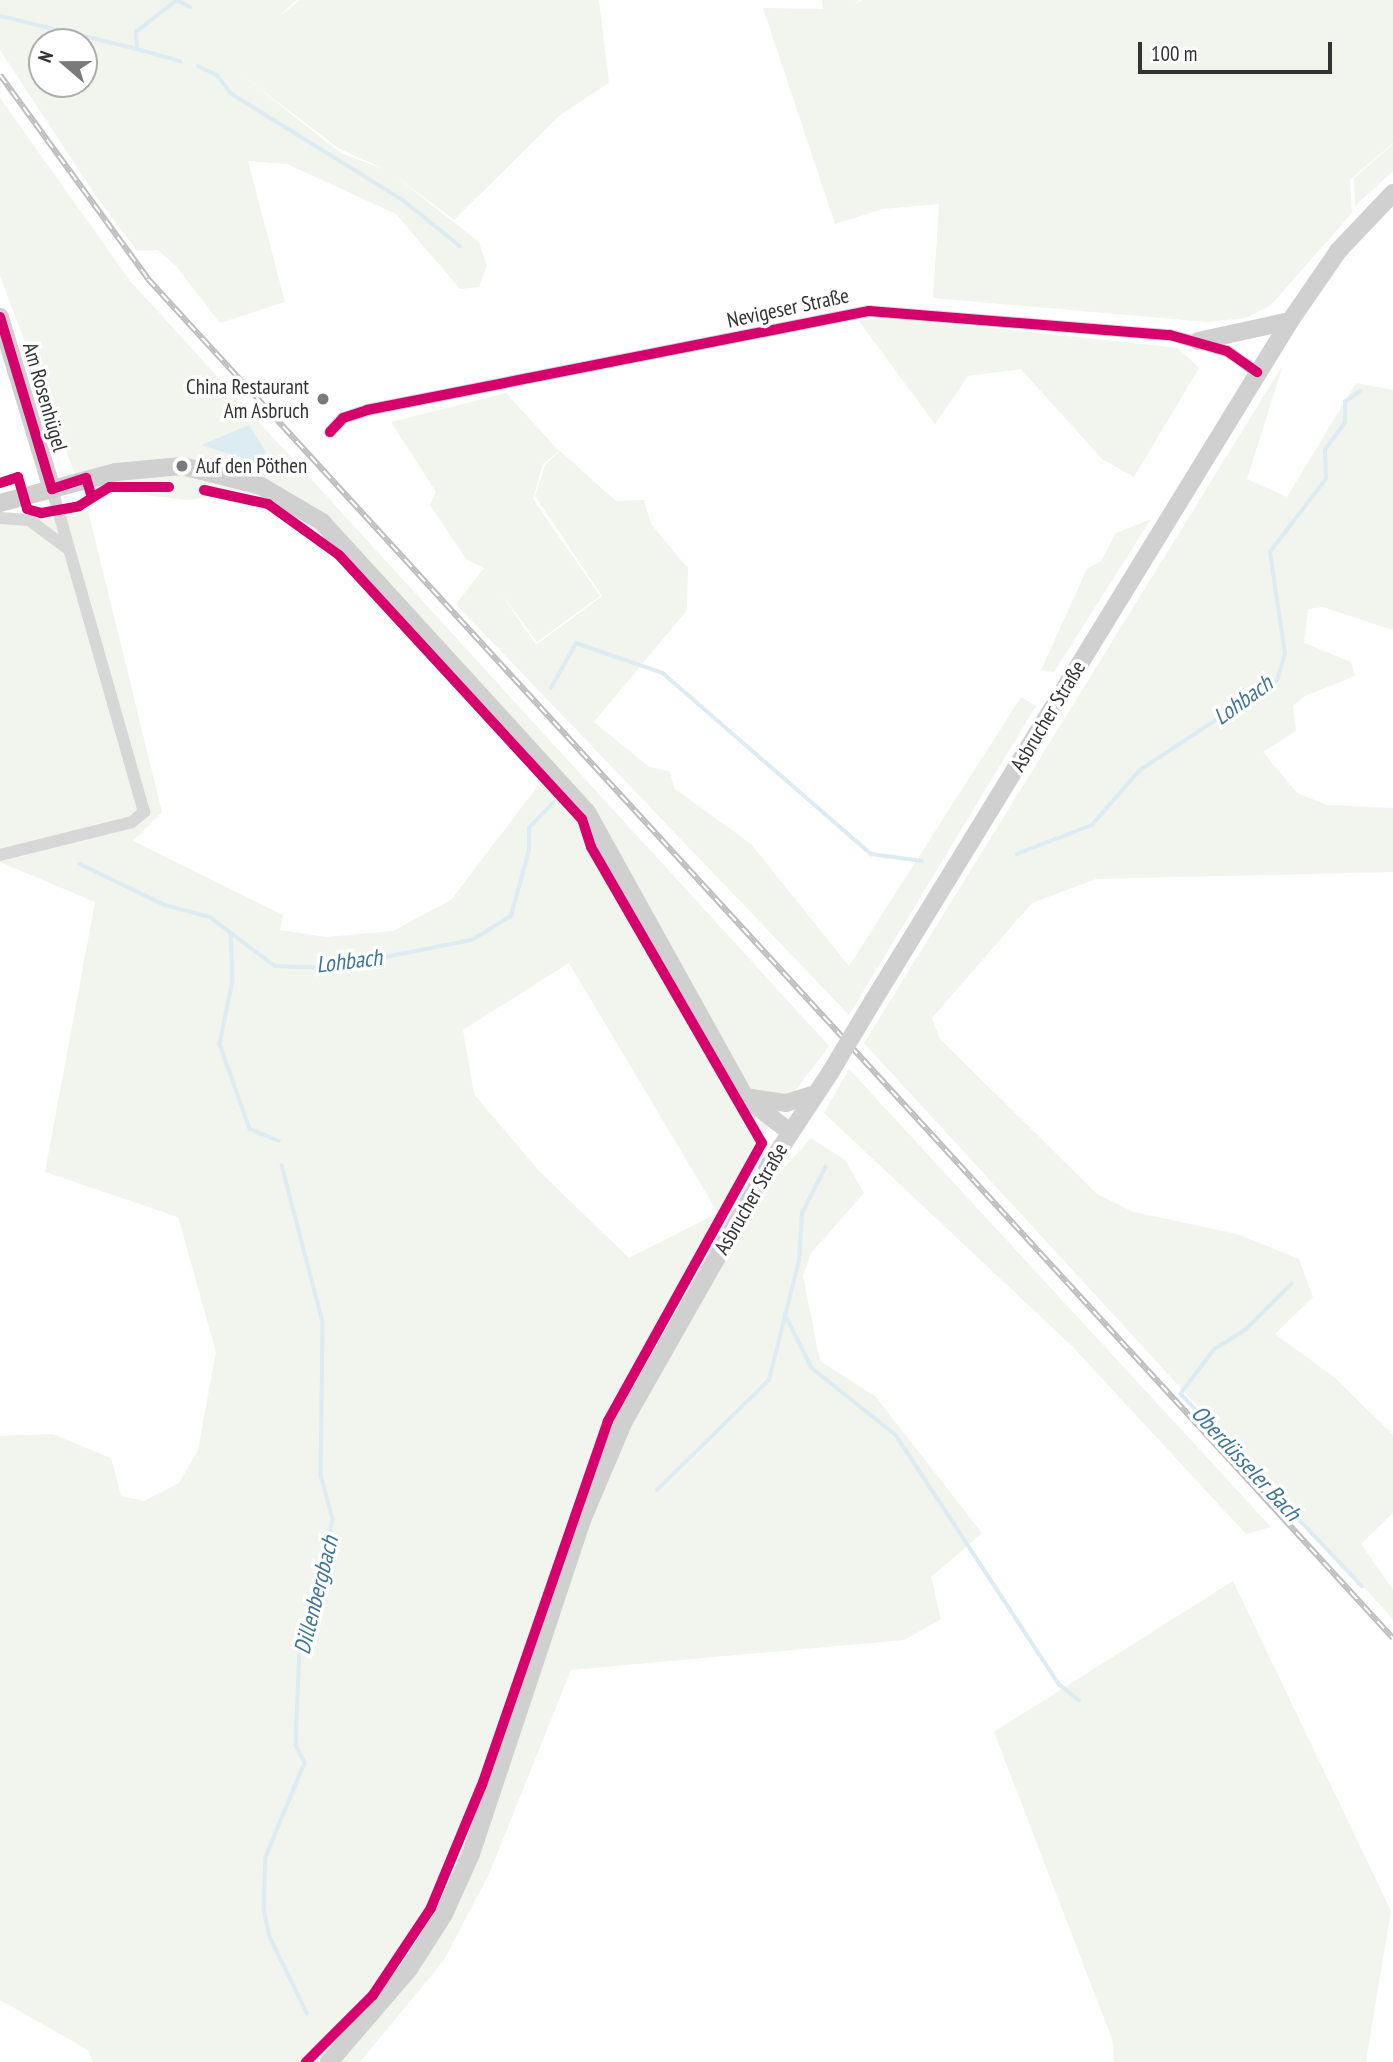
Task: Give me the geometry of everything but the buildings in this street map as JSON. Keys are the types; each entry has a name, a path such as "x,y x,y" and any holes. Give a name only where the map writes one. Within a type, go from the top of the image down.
{"main road":[{"path":"1258,372 1339,250 1393,193"},
{"name":"Am Rosenhügel","path":"0,317 52,489"},
{"path":"1198,341 1290,321"},
{"name":"Asbrucher Straße","path":"329,2062 410,1969 444,1914 494,1791 600,1472 656,1358 790,1132 830,1073 1258,372"},
{"path":"0,503 116,472 182,466 238,477 291,500 345,544 551,766 587,812 745,1097 790,1132"},
{"path":"745,1097 786,1103 816,1094"}],"street":[{"name":"Nevigeser Straße","path":"330,432 343,418 367,410 869,311 1198,341 1258,372"},
{"path":"0,855 132,822 144,812 52,489"},
{"path":"0,518 29,520 70,551"}],"shaded area":[{"path":"0,0 296,0 280,16 300,0 599,0 609,83 559,116 454,220 389,171 479,242 487,266 479,287 460,289 396,214 287,164 248,161 285,302 220,323 176,266 158,250 137,251 96,196 32,98 98,98 98,28 28,28 28,93 0,50","holes":["238,72 338,148 386,170 341,153"]},
{"path":"822,0 860,0 852,6 862,0 1393,0 1393,143 1350,180 1352,213 1271,305 1246,318 1207,322 933,298 939,204 883,209 835,224 763,8 823,9"},
{"path":"0,98 131,282 829,1046 753,1147 719,1212 764,1190 811,1138 845,1160 864,1193 811,1253 803,1276 820,1361 875,1396 982,1533 931,1577 941,1619 904,1640 571,1670 489,1874 444,1960 360,2062 93,2062 88,2050 0,2000 0,1436 52,1434 111,1458 121,1496 144,1501 179,1483 198,1450 216,1352 178,1217 45,1172 95,902 0,862 0,521 87,506 0,276","holes":["115,492 190,500 236,492 300,523 339,555 544,778 451,900 393,931 326,937 280,930 283,915 133,841 162,812 87,507","569,963 718,1213 629,1258 539,1171 474,1094 463,1030"]},
{"path":"1393,144 1393,171 1355,206 1354,178"},
{"path":"899,318 1178,348 1199,368 1134,477 1102,459 1021,369 968,376 935,424 858,320"},
{"path":"1283,365 1247,479 1287,497 1356,383 1393,390 1393,630 1323,607 1308,609 1304,643 1351,662 1355,676 1305,696 1293,706 1296,731 1263,752 1297,793 1327,805 1393,808 1393,872 1096,879 1032,903 932,1018 940,1039 1097,1194 1134,1212 1237,1234 1299,1259 1313,1297 1275,1334 1334,1377 1393,1435 1393,1513 1361,1544 1393,1590 1393,1619 864,1043"},
{"path":"506,393 559,451 543,464 533,499 600,596 537,642 500,592 536,645 602,596 535,496 545,465 560,451 616,501 644,500 651,524 688,568 687,610 594,722 649,767 669,771 675,789 751,844 849,966 1021,697 1036,706 849,1015 456,604 484,568 467,560 430,505 436,492 391,422"},
{"path":"249,425 266,452 258,463 201,445"},
{"path":"1151,519 1054,672 1041,670 1087,569 1101,561 1116,533"},
{"path":"849,1069 1271,1527 1246,1534 1072,1346 824,1113"},
{"path":"1233,1581 1391,1911 1366,2062 1114,2062 1112,2039 994,1732"}],"waterway":[{"path":"0,16 137,49 136,32 177,0 190,7"},
{"path":"137,49 180,61"},
{"path":"198,66 217,75 232,94 403,200 460,246"},
{"name":"Lohbach","path":"1017,854 1092,825 1140,770 1277,680 1285,654 1270,552 1326,479 1325,450 1345,422 1345,402 1360,391"},
{"name":"Lohbach","path":"551,688 576,643 663,673 871,854 922,861"},
{"name":"Lohbach","path":"80,864 165,905 210,917 275,966 330,968 472,940 511,916 529,850 529,828 553,803"},
{"name":"Dillenbergbach","path":"231,933 233,981 220,1044 250,1129 279,1141"},
{"name":"Dillenbergbach","path":"282,1165 323,1322 321,1475 333,1519 313,1621 300,1650 296,1745 305,1763 266,1857 264,1909 270,1937 307,2013"},
{"path":"657,1490 769,1380 799,1261 802,1213 825,1168"},
{"name":"Oberdüsseler Bach","path":"1292,1284 1246,1330 1215,1349 1181,1394 1362,1586"},
{"path":"785,1314 812,1368 896,1435 1059,1684 1079,1700"}],"railway":[{"path":"0,75 148,279 1393,1638"}],"cycle path":[{"path":"330,432 343,418 367,410 869,311 1170,335 1227,351 1257,372"},
{"path":"0,317 52,489 86,478 91,494"},
{"path":"0,483 18,477 27,509 41,513 79,506 110,487 169,487"},
{"path":"204,490 268,504 339,555 582,819 591,847 762,1143 608,1421 481,1787 431,1908 373,1995 306,2062"}],"place":[{"name":"China Restaurant Am Asbruch","path":"323,399"},
{"name":"Auf den Pöthen","path":"182,466"}]}
